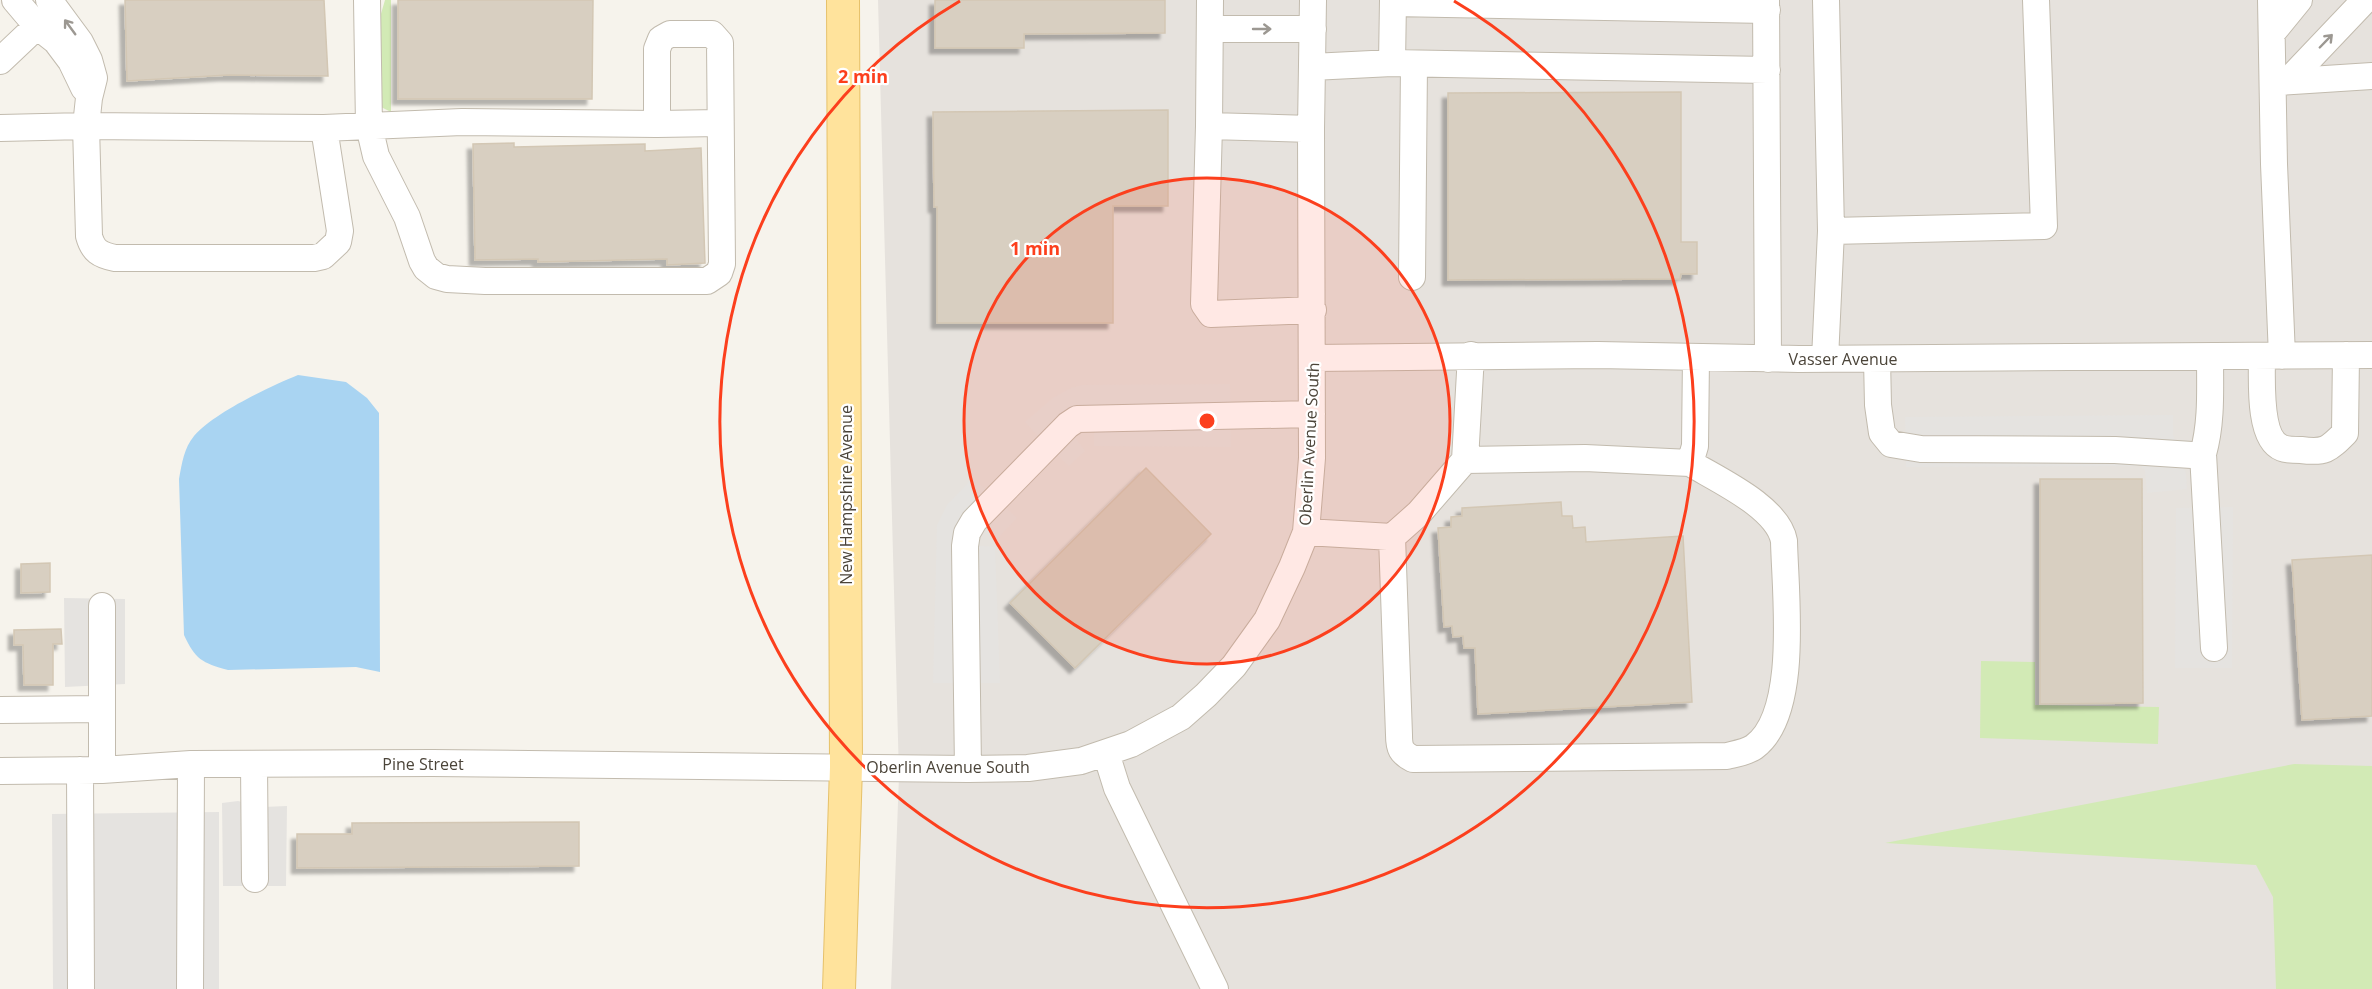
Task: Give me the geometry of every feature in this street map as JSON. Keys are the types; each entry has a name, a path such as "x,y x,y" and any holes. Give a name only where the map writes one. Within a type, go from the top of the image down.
{"main road":[{"name":"New Hampshire Avenue","path":"839,989 846,766 847,553 843,0"}],"street":[{"path":"15,0 37,26 56,41 71,61 89,98"},
{"path":"50,0 72,28 89,60 94,78 86,126 88,236 91,246 97,252 115,258 314,258 323,256 338,242 340,231 324,128"},
{"path":"367,0 369,126 376,156 407,217 422,261 426,268 436,276 447,279 485,281 697,281 713,278 719,273 722,264 721,46 717,37 708,33 670,34 659,42 657,124"},
{"path":"1210,0 1204,304 1212,314 1313,310"},
{"name":"Oberlin Avenue South","path":"846,766 968,769 1053,766 1106,753 1131,744 1181,717 1234,666 1267,620 1306,531 1312,458 1313,0"},
{"path":"1825,359 1831,231 1826,0"},
{"path":"1831,231 2044,226 2036,0"},
{"path":"2271,0 2272,33 2280,82 2272,356 2263,409 2270,437 2281,448 2319,452 2330,449 2345,433 2346,355"},
{"path":"2272,33 2299,0"},
{"path":"2280,82 2365,0"},
{"path":"1412,277 1403,64 1393,2 1766,5 1768,359"},
{"path":"0,62 37,26"},
{"path":"1210,29 1313,30"},
{"path":"1312,67 1403,64 1767,70"},
{"path":"2280,82 2372,76"},
{"path":"0,128 86,126 324,128 462,122 720,123"},
{"path":"1209,126 1311,129"},
{"path":"1306,531 1392,537 1419,513 1465,460 1471,355"},
{"name":"Vasser Avenue","path":"1313,358 1471,355 1877,359 2372,355"},
{"path":"1690,463 1695,446 1696,357"},
{"path":"2210,357 2210,419 2204,454 2214,648"},
{"path":"1877,359 1878,405 1882,433 1891,444 1921,449 2115,450 2204,454"},
{"path":"968,769 965,546 967,533 974,521 1068,425 1077,419 1312,414"},
{"path":"1392,537 1399,747 1403,754 1413,759 1727,756 1753,748 1772,726 1783,694 1786,662 1785,541 1779,524 1768,511 1690,463 1585,458 1465,460"},
{"path":"81,989 91,770 102,709 102,606"},
{"path":"0,710 102,709"},
{"path":"1106,753 1117,788 1215,989"},
{"path":"190,989 191,764"},
{"name":"Pine Street","path":"0,771 91,770 191,764 846,766"},
{"path":"254,764 255,879"}],"shaded area":[{"path":"878,0 2372,0 2372,989 891,989 899,776"},
{"path":"1230,384 1231,447 1094,446 1094,427 1089,427 1074,436 1085,451 1069,466 1055,453 1005,507 1017,518 996,540 982,527 976,536 979,546 995,547 1000,683 933,683 937,525 947,505 973,478 986,490 1039,437 1025,422 1053,398 1082,385"},
{"path":"2173,415 2173,435 2186,474 2187,489 2147,493 2145,471 2141,466 1906,467 1905,417"},
{"path":"2233,507 2232,668 2175,668 2176,508"},
{"path":"64,598 125,599 125,684 65,687"},
{"path":"238,801 263,807 287,806 286,886 223,886 222,803"},
{"path":"219,812 219,989 53,989 52,814"}],"green space":[{"path":"385,0 391,0 391,112 381,107 378,24"},
{"path":"1981,661 2035,662 2035,705 2159,707 2158,744 1980,738"},
{"path":"2294,764 2372,766 2372,989 2276,989 2273,897 2256,865 1885,843"}],"water":[{"path":"298,375 346,382 367,398 379,413 380,672 356,667 228,670 200,659 184,635 179,479 188,446 203,427 228,409"}],"building":[{"path":"125,0 324,0 328,76 228,75 127,81"},
{"path":"398,0 593,0 592,99 398,99"},
{"path":"935,0 1165,0 1165,33 1024,34 1024,48 935,48"},
{"path":"1681,92 1681,242 1697,242 1697,274 1681,274 1680,279 1448,280 1448,93"},
{"path":"1168,110 1168,206 1113,206 1113,323 937,323 937,207 934,207 933,112"},
{"path":"514,143 514,147 645,144 645,151 701,148 705,263 667,265 667,259 538,262 538,259 475,260 473,144"},
{"path":"1146,468 1211,534 1075,668 1010,603"},
{"path":"2040,479 2142,479 2143,703 2040,704"},
{"path":"1561,502 1562,516 1572,516 1573,528 1585,527 1586,542 1683,536 1692,702 1478,714 1475,648 1464,648 1463,636 1453,637 1452,626 1444,627 1438,528 1451,527 1451,517 1462,516 1462,508"},
{"path":"2372,555 2372,716 2302,720 2292,560"},
{"path":"50,563 50,592 21,593 21,564"},
{"path":"61,629 62,644 53,644 53,685 24,685 23,645 14,645 14,630"},
{"path":"579,822 579,866 297,868 297,834 352,834 352,823"}]}
